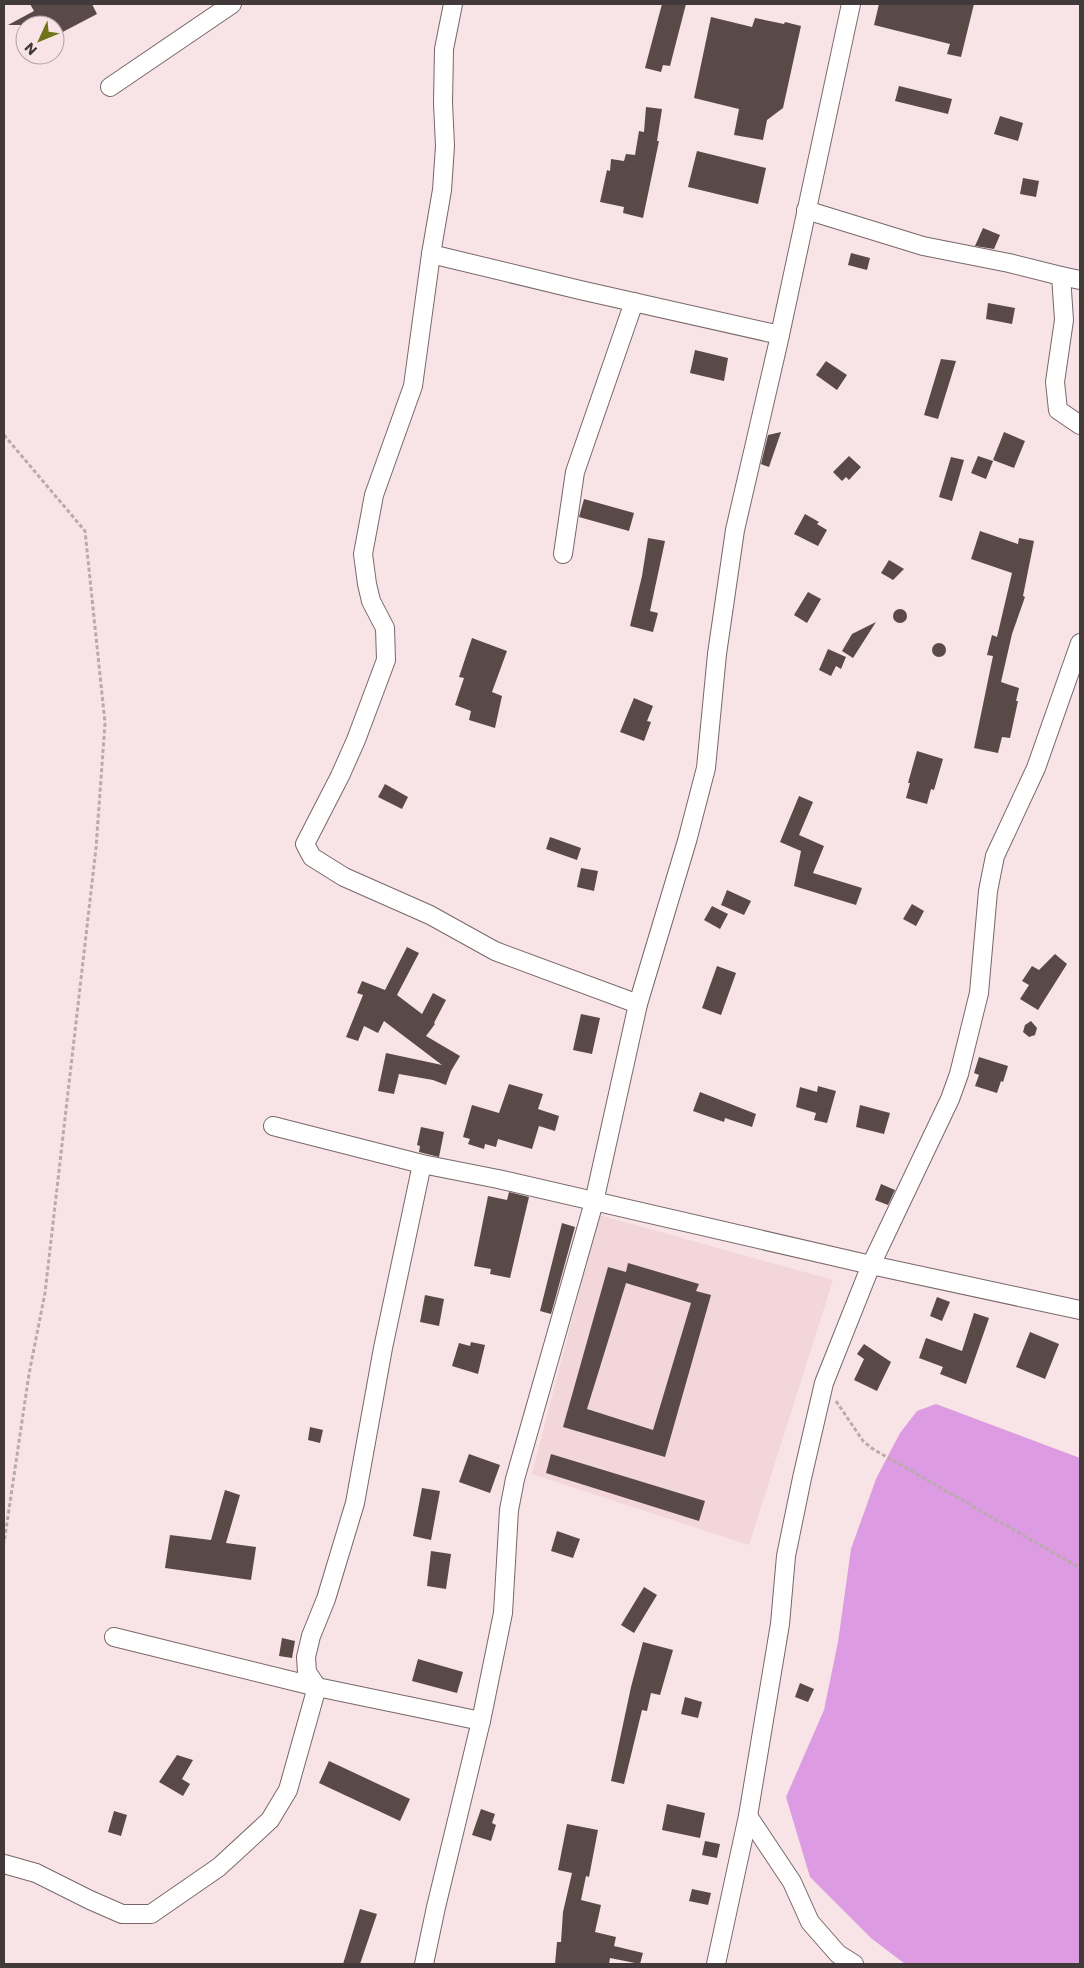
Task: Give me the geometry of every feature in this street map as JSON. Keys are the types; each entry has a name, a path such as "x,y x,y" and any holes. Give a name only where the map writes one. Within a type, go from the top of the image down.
{"street":[{"path":"110,87 232,4"},
{"path":"453,4 444,49 442,103 445,146 442,190 430,254 412,386 374,494 363,554 371,601 385,628 386,660 356,740 305,844 312,857 344,877 430,916 495,951 638,1004"},
{"path":"424,1964 481,1721 503,1613 509,1510 515,1479 594,1202 638,1004 688,841 706,768 717,654 735,530 780,335 851,4"},
{"path":"806,210 923,246 1008,262 1080,280"},
{"path":"430,254 780,335"},
{"path":"1061,276 1064,320 1055,382 1058,410 1080,425"},
{"path":"563,554 575,472 634,302"},
{"path":"716,1964 748,1816 780,1624 786,1556 824,1383 871,1265 950,1099 959,1074 978,993 988,891 995,856 1036,768 1080,643"},
{"path":"273,1126 422,1164 498,1179 871,1265 1080,1310"},
{"path":"4,1864 36,1873 122,1914 152,1914 219,1868 270,1820 288,1790 317,1687 308,1672 306,1657 311,1636 326,1599 355,1504 383,1348 422,1164"},
{"path":"114,1637 317,1687 481,1721"},
{"path":"748,1816 792,1882 810,1922 838,1954 854,1964"}],"path":[{"path":"4,435 85,531 106,723 96,848 45,1292 29,1374 4,1543"},
{"path":"824,1383 863,1441 873,1449 889,1460 1080,1568"}],"shaded area":[{"path":"599,1215 833,1280 749,1545 532,1474"},
{"path":"936,1404 1080,1458 1080,1964 905,1964 871,1938 810,1877 786,1797 824,1710 838,1642 851,1549 876,1479 900,1433 917,1411"}],"building":[{"path":"30,4 92,4 97,14 65,31 65,15 27,15 34,11"},
{"path":"662,4 686,4 670,66 663,65 661,72 645,68"},
{"path":"879,4 974,4 961,57 947,54 950,44 874,25"},
{"path":"711,17 752,27 755,18 801,26 783,108 767,120 763,140 734,135 739,109 694,98"},
{"path":"899,86 952,99 948,114 895,101"},
{"path":"646,107 662,109 657,141 659,141 643,218 623,213 624,207 600,202 607,170 610,171 611,159 624,161 626,154 635,155 639,131 644,132"},
{"path":"1000,116 1023,123 1018,141 994,134"},
{"path":"697,151 766,168 758,204 688,187"},
{"path":"1023,178 1039,181 1036,197 1020,194"},
{"path":"983,228 1000,235 994,249 975,246"},
{"path":"851,253 870,258 867,270 848,265"},
{"path":"988,303 1015,308 1012,324 986,319"},
{"path":"695,350 728,358 724,381 690,373"},
{"path":"941,359 956,361 938,419 924,415"},
{"path":"826,361 847,375 837,390 816,375"},
{"path":"781,432 769,467 761,464 768,435"},
{"path":"1004,432 1025,441 1014,468 993,460"},
{"path":"849,456 861,467 849,480 846,477 842,481 833,472"},
{"path":"978,456 993,461 986,479 971,473"},
{"path":"951,457 964,460 952,501 939,497"},
{"path":"584,499 634,513 629,531 579,517"},
{"path":"805,514 819,522 817,524 827,530 818,546 794,534"},
{"path":"980,531 1018,544 1019,538 1034,541 1023,596 1025,597 1012,634 1001,682 1019,688 1016,701 1018,701 1010,738 1002,737 998,753 974,748 993,656 987,655 992,635 997,637 1012,573 971,559"},
{"path":"648,538 665,541 650,611 658,613 653,632 630,626 642,576"},
{"path":"889,560 904,569 893,580 881,573"},
{"path":"808,592 821,599 807,623 794,615"},
{"path":"900,609 905,611 907,616 905,621 900,623 895,621 893,616 895,611"},
{"path":"876,622 853,658 842,651 852,634"},
{"path":"472,638 507,651 492,692 502,696 495,728 469,720 471,711 455,705 464,678 459,677"},
{"path":"939,643 944,645 946,650 944,655 939,657 934,655 932,650 934,645"},
{"path":"828,649 846,657 841,669 836,666 831,676 819,670"},
{"path":"634,698 653,706 647,721 651,722 644,741 620,732"},
{"path":"917,751 943,759 934,790 931,789 927,804 906,798"},
{"path":"385,784 408,797 402,809 378,797"},
{"path":"799,796 813,802 799,835 824,846 813,873 862,888 856,905 794,886 801,851 780,842"},
{"path":"550,837 581,848 577,860 546,849"},
{"path":"581,868 598,871 594,891 577,887"},
{"path":"727,890 751,901 744,915 721,905"},
{"path":"912,904 924,911 916,926 903,919"},
{"path":"712,906 728,914 720,929 704,920"},
{"path":"407,947 419,953 397,995 422,1014 433,993 446,1000 435,1024 426,1036 460,1056 451,1071 446,1085 433,1080 399,1074 394,1094 378,1091 386,1053 442,1065 384,1021 378,1033 364,1026 358,1041 346,1037 363,995 357,993 362,981 385,990"},
{"path":"1055,954 1067,964 1038,1010 1020,999 1029,985 1022,981 1032,966 1039,970"},
{"path":"717,966 736,973 721,1015 702,1008"},
{"path":"581,1014 600,1018 592,1054 573,1050"},
{"path":"1031,1021 1037,1028 1035,1035 1029,1037 1023,1032 1025,1025"},
{"path":"979,1057 1008,1066 997,1093 975,1086 979,1075 974,1073"},
{"path":"509,1084 543,1094 538,1109 559,1116 555,1131 539,1126 532,1149 498,1139 496,1147 485,1144 484,1149 468,1144 470,1139 463,1137 472,1105 499,1113"},
{"path":"818,1086 836,1091 827,1123 814,1120 816,1113 796,1107 800,1087 817,1092"},
{"path":"700,1092 756,1114 752,1127 725,1118 724,1122 693,1111"},
{"path":"860,1105 890,1113 884,1134 856,1127"},
{"path":"421,1127 444,1132 439,1157 419,1152 420,1146 417,1145"},
{"path":"881,1184 895,1190 888,1205 875,1200"},
{"path":"509,1192 529,1197 510,1278 490,1274 491,1269 474,1266 488,1196 507,1200"},
{"path":"562,1223 575,1227 551,1314 540,1311"},
{"path":"628,1263 699,1284 696,1291 711,1295 665,1457 563,1427 608,1267 626,1272","holes":["626,1283 691,1303 653,1430 587,1409"]},
{"path":"425,1295 444,1299 439,1326 420,1322"},
{"path":"937,1297 950,1302 942,1321 930,1316"},
{"path":"974,1313 989,1318 966,1384 940,1374 943,1367 919,1358 926,1338 962,1351"},
{"path":"1030,1332 1059,1344 1045,1379 1016,1367"},
{"path":"471,1342 485,1345 478,1374 452,1366 459,1343 470,1346"},
{"path":"864,1344 891,1362 877,1391 854,1380 864,1359 857,1354"},
{"path":"310,1427 323,1430 320,1443 308,1440"},
{"path":"469,1454 500,1465 490,1493 459,1482"},
{"path":"551,1454 705,1501 699,1521 546,1473"},
{"path":"422,1488 440,1491 431,1540 413,1536"},
{"path":"225,1490 240,1495 226,1543 256,1547 251,1580 165,1568 170,1535 211,1540"},
{"path":"557,1531 580,1539 573,1558 551,1551"},
{"path":"431,1551 451,1554 446,1589 427,1586"},
{"path":"644,1587 657,1595 634,1633 621,1625"},
{"path":"282,1638 295,1641 292,1658 279,1656"},
{"path":"643,1642 673,1650 660,1695 651,1693 647,1711 642,1710 624,1784 611,1781 631,1687"},
{"path":"418,1659 463,1672 457,1693 412,1681"},
{"path":"800,1683 814,1689 808,1702 795,1697"},
{"path":"685,1697 702,1702 698,1718 681,1714"},
{"path":"177,1755 193,1760 182,1779 190,1784 183,1796 159,1782"},
{"path":"329,1761 410,1799 400,1821 319,1783"},
{"path":"667,1804 705,1813 700,1838 662,1830"},
{"path":"481,1809 495,1814 492,1823 496,1825 491,1841 472,1835"},
{"path":"114,1811 127,1815 121,1836 108,1832"},
{"path":"567,1824 598,1830 589,1877 586,1876 581,1900 601,1905 595,1932 616,1937 614,1946 643,1953 640,1964 610,1958 609,1964 555,1964 557,1942 561,1942 563,1912 572,1873 558,1870"},
{"path":"705,1841 720,1844 717,1858 702,1855"},
{"path":"692,1889 711,1893 708,1905 689,1901"},
{"path":"360,1909 377,1914 360,1964 343,1964"}]}
